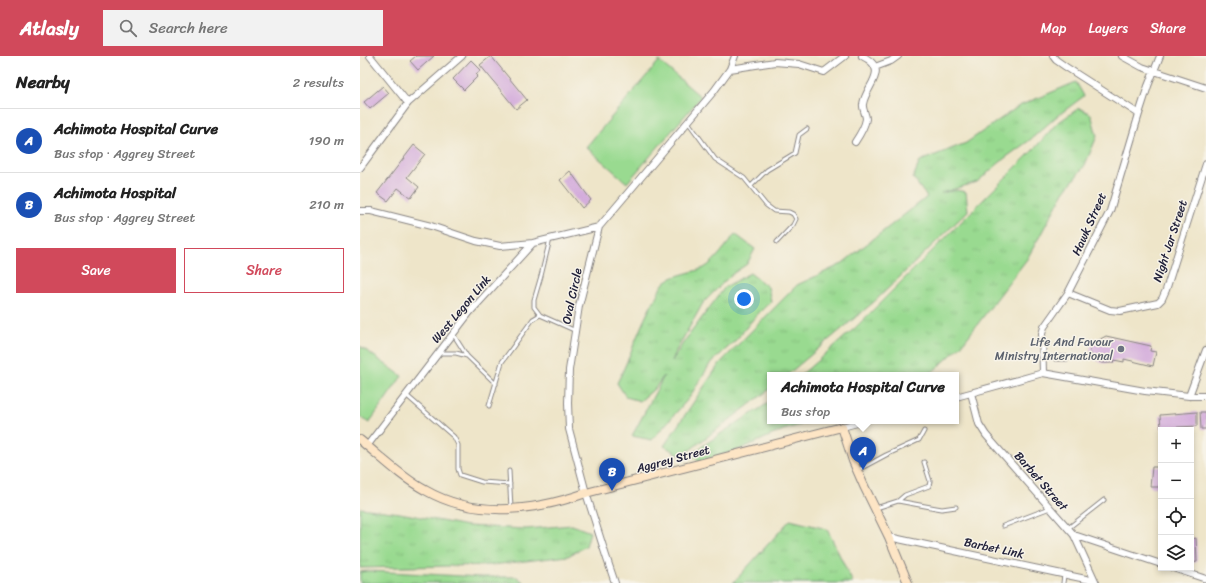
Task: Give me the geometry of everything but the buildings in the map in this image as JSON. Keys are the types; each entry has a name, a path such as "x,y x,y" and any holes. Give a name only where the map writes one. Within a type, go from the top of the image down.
{"main road":[{"name":"Aggrey Street","path":"360,440 407,478 436,496 474,508 511,510 550,504 586,493 842,427"},
{"path":"842,427 853,461 876,508 908,583"}],"street":[{"path":"370,56 408,103"},
{"path":"360,168 408,103 462,56"},
{"name":"Oval Circle","path":"615,583 586,493 569,429 569,370 579,306 599,227 687,121 714,91 730,69 735,56"},
{"path":"730,69 775,62 799,64 824,72 845,56"},
{"path":"855,142 866,118 862,105 875,80 876,74 875,67 870,60 862,56"},
{"path":"875,67 891,61 898,56"},
{"path":"1054,56 1056,60 1066,67 1139,114"},
{"path":"1122,56 1154,72 1206,88"},
{"name":"Hawk Street","path":"1043,373 1042,334 1044,327 1068,293 1110,211 1139,114 1160,56"},
{"name":"Night Jar Street","path":"1068,293 1110,310 1120,311 1158,303 1162,299 1166,290 1206,164"},
{"path":"360,212 371,211 431,226 476,241 500,246 533,243 599,227"},
{"name":"West Legon Link","path":"367,446 470,312 533,243"},
{"path":"1190,396 1206,350"},
{"path":"959,396 1043,373 1145,391 1190,396 1206,396"},
{"name":"Barbet Street","path":"971,393 979,424 986,435 1074,535 1095,582"},
{"path":"842,427 854,424"},
{"path":"1074,535 1158,563"},
{"name":"Barbet Link","path":"889,537 1095,582"},
{"path":"1182,571 1206,579"}],"lane":[{"path":"687,121 715,159 744,178 766,205 774,211 789,212 795,216 796,219 793,225 777,242"},
{"path":"751,186 776,163 792,155 796,150 800,136 807,129"},
{"path":"550,239 542,276 534,300 534,307 540,314 576,331"},
{"path":"489,406 502,362 533,319 540,314"},
{"path":"453,334 467,356 496,384"},
{"path":"438,353 456,353 467,356"},
{"path":"406,395 454,437 458,446 458,469 460,474 482,482 510,484"},
{"path":"858,470 919,440 924,431"},
{"path":"876,508 898,501 905,495 929,486 930,482 924,462"},
{"path":"509,471 511,510"},
{"path":"1068,529 1104,500"},
{"path":"898,501 936,508 956,507"},
{"path":"1003,526 1050,508"},
{"path":"1063,583 1064,575"}],"green space":[{"path":"659,61 701,97 627,183 586,147"},
{"path":"1076,82 1084,96 977,182 941,193 956,190 966,192 968,211 875,301 791,372 767,372 767,391 682,456 664,446 720,363 797,285 840,265 927,197 913,178 920,161 966,143 1019,106"},
{"path":"1079,108 1091,114 1097,136 1085,165 1064,192 1027,259 961,346 932,372 804,372 855,328 1035,148 1056,124"},
{"path":"735,234 755,249 747,264 731,275 703,303 672,361 683,343 725,287 750,273 768,287 771,301 754,318 736,340 710,364 689,398 652,440 632,436 664,376 654,389 640,401 626,397 617,383 649,309 660,289 667,280 704,268 721,252"},
{"path":"360,346 402,376 369,423 360,417"},
{"path":"767,404 767,424 804,424 783,430 741,449 699,462 691,454"},
{"path":"360,508 400,513 467,526 526,529 572,525 590,532 586,546 568,556 492,565 360,568"},
{"path":"790,520 827,529 853,583 733,583"},
{"path":"369,571 481,577 517,577 525,583 360,583 360,572"}],"place":[{"name":"Life And Favour Ministry International","path":"1121,349"},
{"name":"Achimota Hospital Curve","path":"863,470"},
{"name":"Achimota Hospital","path":"612,491"}]}
